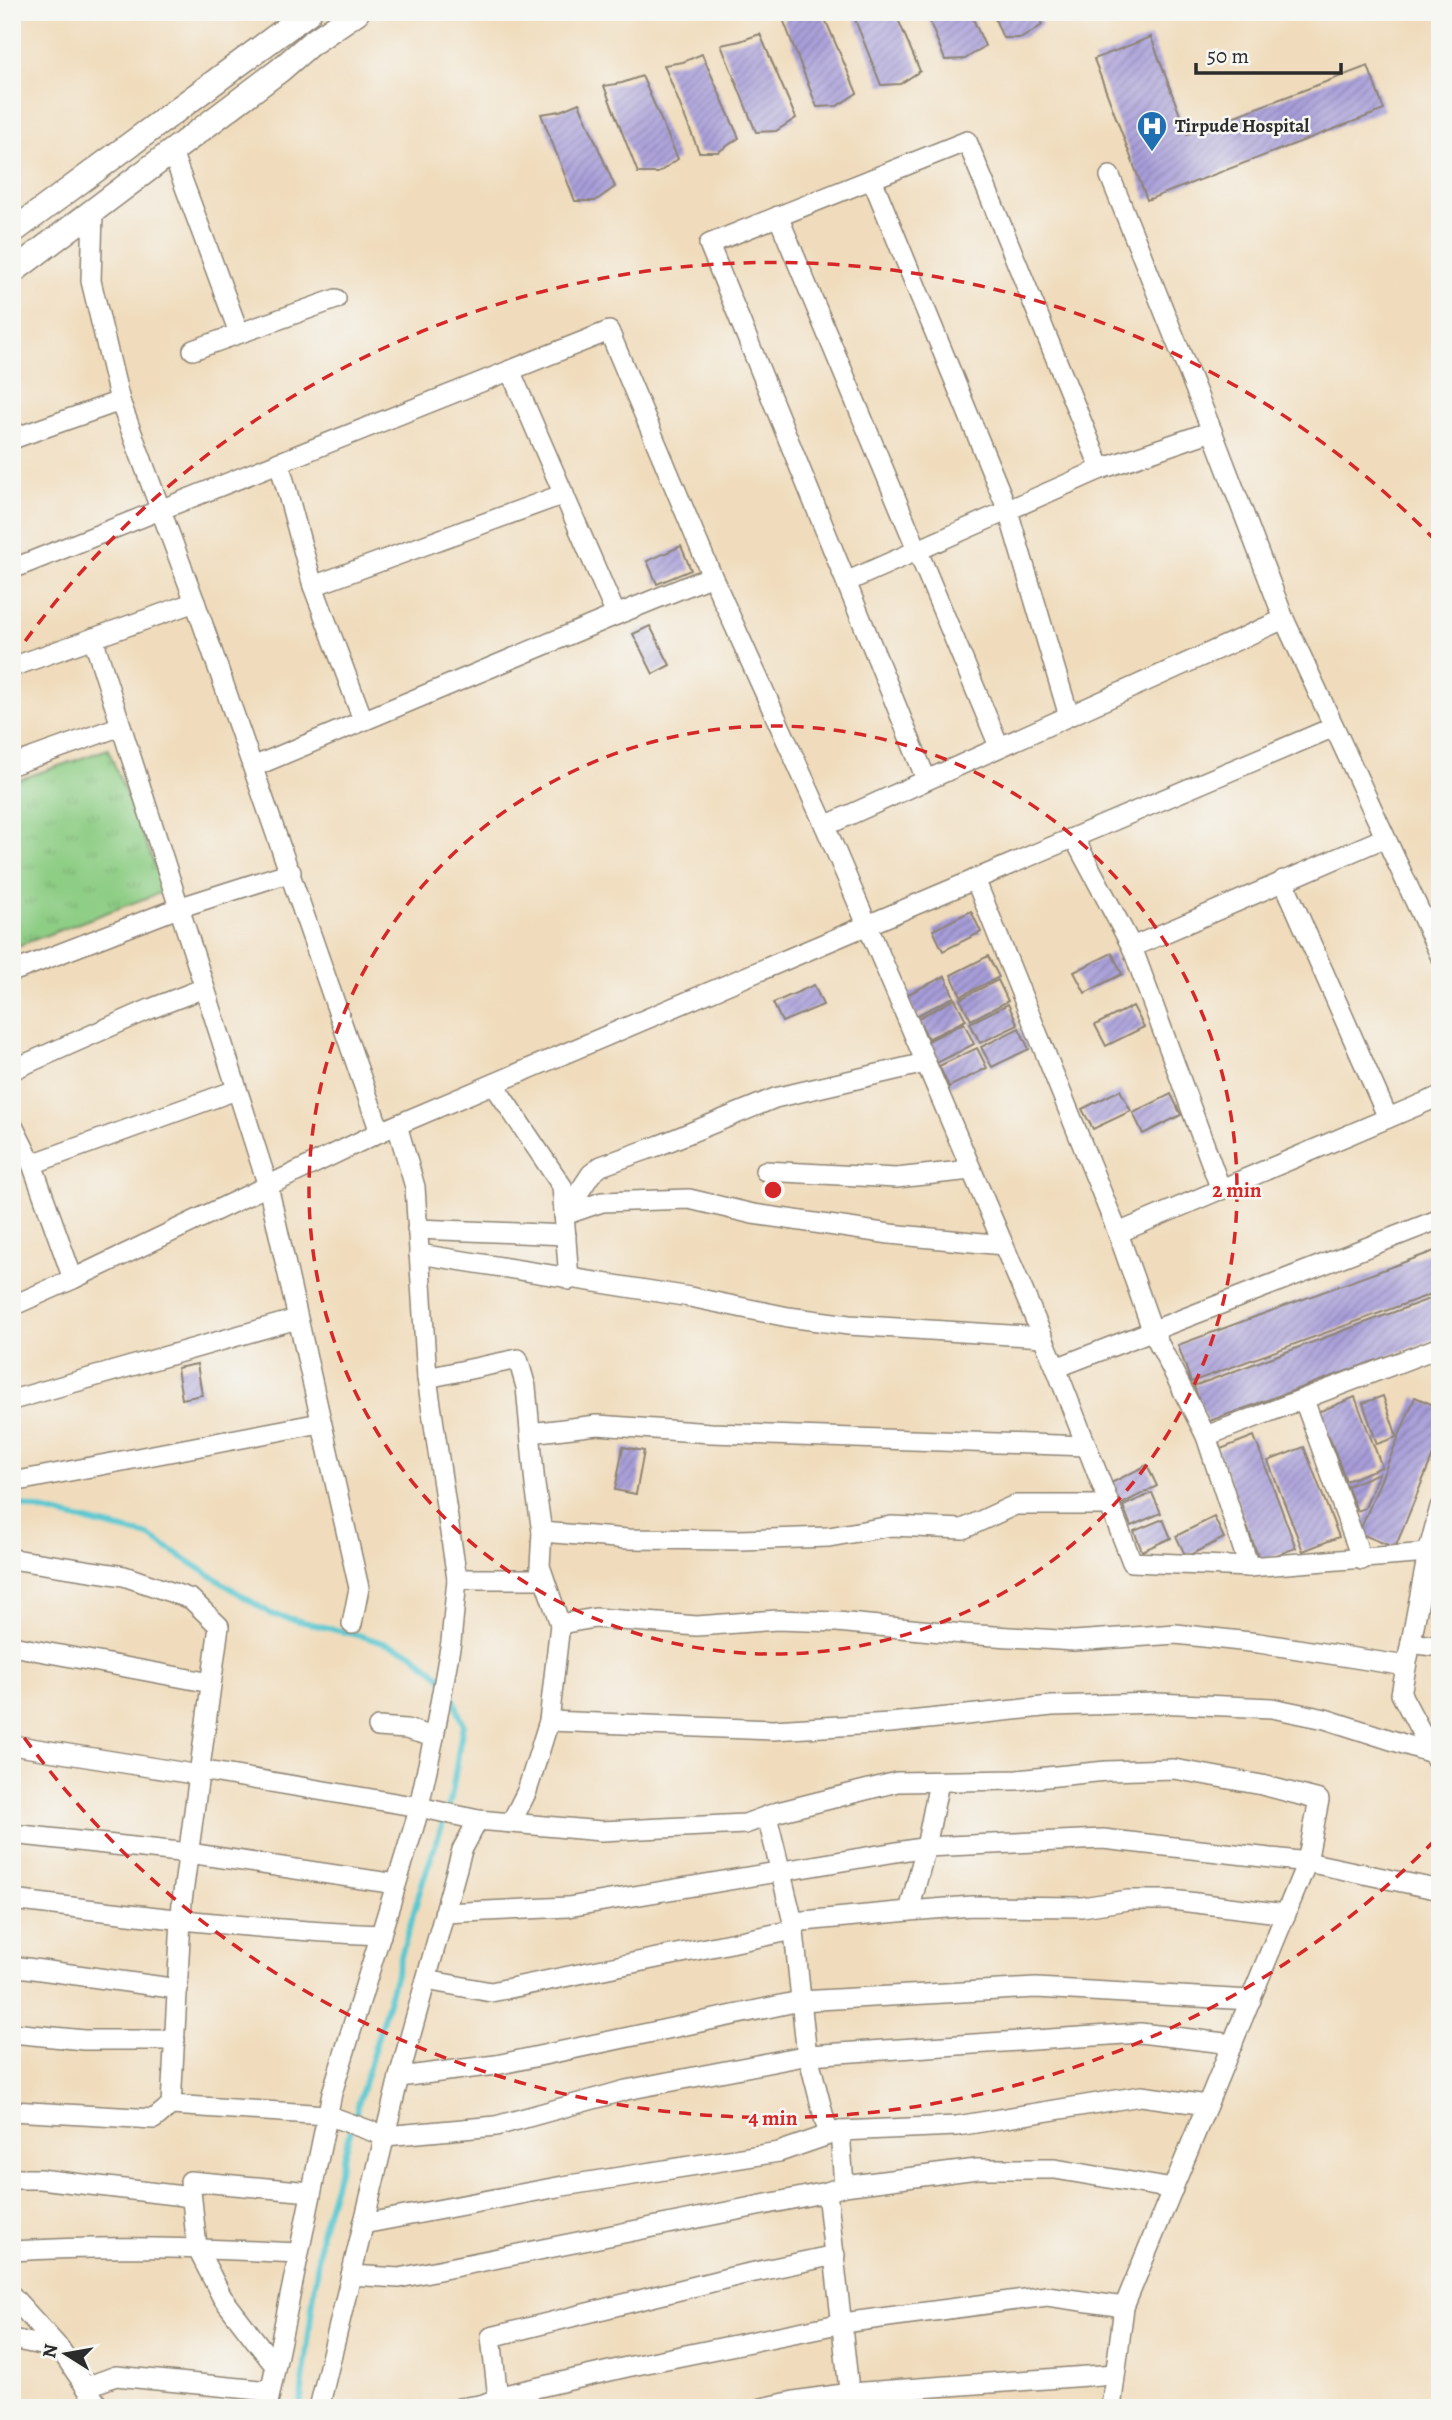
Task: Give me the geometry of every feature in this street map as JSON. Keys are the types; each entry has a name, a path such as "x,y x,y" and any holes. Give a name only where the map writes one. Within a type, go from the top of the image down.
{"street":[{"path":"12,232 309,12"},
{"path":"12,272 280,70 310,44 357,12"},
{"path":"926,779 709,244 967,141 1101,469"},
{"path":"172,152 239,332"},
{"path":"1110,176 1284,619 1440,955"},
{"path":"872,179 1008,511 1069,716"},
{"path":"86,2387 116,2376 269,2400 327,2115 418,1807 451,1642 457,1579 427,1378 415,1187 389,1129 291,872 120,401 91,281 93,212"},
{"path":"778,216 999,746"},
{"path":"193,350 336,299"},
{"path":"12,569 609,331 712,576 825,826 1043,1337 1132,1562 1249,1567 1428,1553"},
{"path":"510,370 616,615"},
{"path":"12,439 120,401"},
{"path":"846,582 1101,469 1212,431"},
{"path":"279,463 313,586 363,720"},
{"path":"313,586 564,494"},
{"path":"253,767 712,576"},
{"path":"12,667 195,602"},
{"path":"825,826 1284,619"},
{"path":"93,638 268,1186 359,1588 352,1624"},
{"path":"12,765 121,726"},
{"path":"12,1306 389,1129 1334,727"},
{"path":"1074,838 1132,947 1221,1189"},
{"path":"1132,947 1384,838"},
{"path":"12,972 178,908 291,872"},
{"path":"975,880 1118,1233 1153,1332 1206,1436 1249,1567"},
{"path":"1283,880 1388,1118"},
{"path":"12,1070 204,988"},
{"path":"564,1214 591,1174 601,1166 775,1098 925,1063"},
{"path":"494,1085 562,1186 569,1280"},
{"path":"32,1164 236,1090"},
{"path":"1118,1233 1440,1096"},
{"path":"12,1124 32,1164 73,1279"},
{"path":"765,1171 896,1178 971,1170"},
{"path":"564,1214 602,1202 689,1199 753,1214 890,1234 1003,1245"},
{"path":"1056,1368 1440,1219"},
{"path":"417,1229 566,1235"},
{"path":"419,1254 569,1280 690,1297 788,1317 849,1325 1043,1337"},
{"path":"12,1401 297,1319"},
{"path":"1206,1436 1440,1347"},
{"path":"427,1378 518,1359 526,1387 542,1532 540,1566 560,1624 549,1721 527,1791 511,1823"},
{"path":"1304,1400 1362,1560"},
{"path":"18,1481 320,1423"},
{"path":"530,1433 597,1425 711,1433 1087,1446"},
{"path":"542,1532 628,1539 739,1541 829,1537 891,1526 963,1529 1015,1505 1110,1505"},
{"path":"1436,1760 1401,1694 1438,1514"},
{"path":"12,1559 124,1576 191,1599 219,1626 181,1920 172,2105"},
{"path":"457,1579 544,1579"},
{"path":"560,1624 595,1618 697,1626 777,1620 837,1622 1074,1641 1176,1634 1259,1643 1406,1667"},
{"path":"1411,1643 1440,1647"},
{"path":"12,1646 211,1684"},
{"path":"549,1721 773,1730 890,1723 1052,1706 1156,1703 1272,1707 1325,1719 1436,1760"},
{"path":"377,1727 406,1729 434,1737"},
{"path":"12,1745 418,1807 478,1820 601,1831 745,1824 897,1782 1017,1780 1106,1771 1174,1769 1262,1785 1319,1800 1307,1862 1124,2307 1111,2408"},
{"path":"909,1911 939,1782"},
{"path":"767,1816 793,1926 800,2001 809,2055 828,2133 957,2126 1142,2096 1208,2105"},
{"path":"319,2408 399,2077 462,1850 478,1820"},
{"path":"12,1834 189,1853 396,1884"},
{"path":"444,1913 568,1907 926,1847 1103,1839 1307,1862 1440,1890"},
{"path":"12,1900 316,1933 381,1934"},
{"path":"426,1980 491,1992 793,1926 972,1906 1082,1907 1128,1900 1172,1900 1286,1914"},
{"path":"12,1966 178,1989"},
{"path":"399,2077 495,2065 800,2001 1036,1988 1251,2000"},
{"path":"12,2033 84,2040 175,2040"},
{"path":"12,2111 153,2119 172,2105 327,2115 385,2136 496,2126 626,2090 809,2055 1140,2033 1233,2044"},
{"path":"840,2131 835,2255 851,2400"},
{"path":"363,2224 563,2186 779,2152 840,2131"},
{"path":"351,2275 399,2278 909,2176 977,2169 1055,2169 1173,2189"},
{"path":"12,2179 40,2179 191,2197"},
{"path":"275,2366 222,2297 197,2248 190,2181 311,2192"},
{"path":"12,2251 197,2248 299,2253"},
{"path":"487,2404 491,2337 736,2276 835,2255"},
{"path":"12,2295 60,2349 100,2408"},
{"path":"460,2408 487,2404 626,2367 843,2323 1047,2296 1124,2307"},
{"path":"12,2339 60,2349"},
{"path":"762,2408 794,2400 851,2400 1115,2374"}],"green space":[{"path":"108,749 165,891 12,948 12,782"}],"building":[{"path":"822,12 857,93 837,106 817,107 783,19"},
{"path":"852,12 895,12 920,71 900,84 881,85"},
{"path":"926,12 970,12 985,46 965,59 945,60"},
{"path":"992,12 1037,12 1042,25 1022,38 1003,38"},
{"path":"760,34 796,118 776,131 756,132 721,45"},
{"path":"1151,37 1187,134 1368,66 1384,110 1147,200 1094,59"},
{"path":"702,54 739,138 718,152 699,152 664,65 683,62"},
{"path":"642,76 678,159 658,173 638,173 604,86"},
{"path":"579,103 615,187 595,201 575,201 541,114 560,111"},
{"path":"681,546 691,570 657,584 647,561"},
{"path":"650,626 670,665 653,674 633,634"},
{"path":"971,911 981,932 943,951 933,930"},
{"path":"1112,953 1122,974 1085,993 1074,972"},
{"path":"988,956 999,977 961,996 951,975"},
{"path":"945,976 954,997 916,1016 906,995"},
{"path":"998,980 1008,1001 971,1020 960,999"},
{"path":"814,985 823,1005 782,1022 773,1003"},
{"path":"955,999 966,1020 928,1039 918,1018"},
{"path":"1008,1004 1018,1025 980,1043 970,1023"},
{"path":"1133,1006 1144,1027 1106,1046 1095,1025"},
{"path":"964,1023 974,1044 937,1063 926,1042"},
{"path":"1019,1028 1029,1049 992,1067 981,1047"},
{"path":"977,1048 987,1068 949,1087 939,1066"},
{"path":"1120,1090 1131,1111 1093,1129 1082,1109"},
{"path":"1171,1094 1181,1115 1143,1134 1133,1113"},
{"path":"1440,1249 1440,1291 1191,1382 1178,1345"},
{"path":"1440,1295 1440,1337 1207,1422 1194,1386"},
{"path":"197,1364 202,1395 182,1399 177,1368"},
{"path":"1383,1396 1397,1437 1377,1444 1363,1403"},
{"path":"1355,1397 1382,1467 1346,1481 1329,1436 1323,1439 1318,1412"},
{"path":"1415,1397 1440,1408 1440,1438 1395,1548 1359,1533"},
{"path":"1254,1436 1296,1548 1260,1561 1218,1450"},
{"path":"623,1447 644,1451 636,1494 615,1490"},
{"path":"1304,1447 1339,1537 1303,1551 1268,1461"},
{"path":"1147,1465 1157,1486 1120,1505 1109,1484"},
{"path":"1379,1473 1365,1508 1357,1511 1347,1486"},
{"path":"1152,1493 1161,1513 1131,1526 1123,1506"},
{"path":"1214,1517 1224,1538 1186,1557 1176,1536"},
{"path":"1163,1519 1171,1538 1142,1551 1134,1531"}],"waterway":[{"path":"12,1503 149,1536 271,1614 365,1637 411,1652 442,1678"},
{"path":"300,2408 321,2233 422,1884 451,1799 463,1724 449,1686"}],"place":[{"name":"Tirpude Hospital","path":"1152,153"}]}
